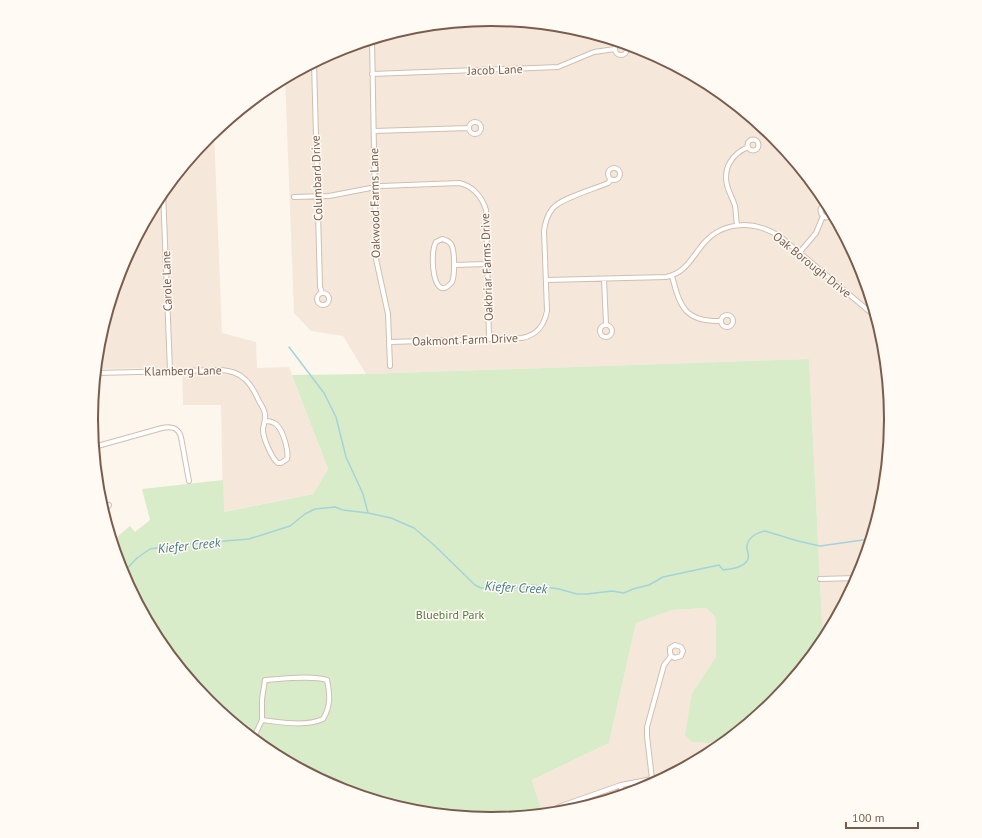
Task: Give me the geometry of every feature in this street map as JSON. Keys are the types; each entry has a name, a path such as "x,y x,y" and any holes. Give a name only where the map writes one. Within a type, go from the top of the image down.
{"street":[{"name":"Oakwood Farms Lane","path":"372,45 376,259 388,310 390,366"},
{"name":"Jacob Lane","path":"372,74 558,67 594,52 615,49 618,54 624,54 627,51"},
{"name":"Columbard Drive","path":"314,69 320,287 322,293"},
{"path":"374,131 469,128"},
{"path":"737,225 735,208 727,186 726,172 731,160 740,151 748,148"},
{"name":"Oakmont Farm Drive","path":"390,342 522,338 535,334 545,320 546,312 544,231 548,214 558,203 608,183 611,180"},
{"name":"Oakbriar Farms Drive","path":"294,197 329,196 375,186 459,183 470,187 480,197 486,210 489,339"},
{"name":"Carole Lane","path":"164,201 170,371"},
{"path":"822,207 820,212 823,216"},
{"path":"799,253 816,233 823,216"},
{"name":"Oak Borough Drive","path":"672,276 686,266 704,242 718,232 737,225 756,226 764,228 777,235 868,307"},
{"path":"444,240 450,242 454,265 452,282 447,287 440,287 434,280 433,270 433,251 436,242 444,240"},
{"path":"454,265 487,264"},
{"path":"546,280 672,276 678,297 688,312 699,319 721,321"},
{"path":"604,279 606,324"},
{"name":"Klamberg Lane","path":"101,373 225,370 237,374 247,379 265,413 263,427 264,435 274,460 278,464 281,463 287,459 287,448 279,427 272,422 265,421"},
{"path":"99,446 162,428 175,428 180,433 189,481"},
{"path":"820,579 850,578"},
{"path":"652,777 647,727 664,665 671,656 670,652 672,647 675,645 681,647 683,653 681,656 675,658 671,656"},
{"path":"256,734 262,720 262,699 265,680 322,678 326,680 329,689 330,706 324,719 317,722 304,723 262,720"},
{"path":"565,805 621,785 644,780"},
{"path":"621,785 621,789"}],"shaded area":[{"path":"491,26 542,29 593,39 641,56 688,79 730,107 750,124 769,141 803,180 818,201 843,245 854,269 871,317 881,368 883,393 884,419 881,470 871,521 863,545 854,569 831,616 822,630 809,359 366,374 343,336 311,331 294,313 285,85 317,67 341,56 389,39 440,29"},
{"path":"214,140 222,333 256,342 257,368 289,367 328,469 313,494 223,512 221,405 183,405 182,368 101,369 111,317 128,269 139,245 151,222 179,180"},
{"path":"706,608 716,618 716,657 692,693 692,742 713,743 665,771 641,782 593,799 541,809 532,780 609,743 636,623 671,610"}],"green space":[{"name":"Bluebird Park","path":"809,359 822,630 803,658 769,697 730,731 713,743 692,742 685,735 692,693 716,657 716,618 706,608 672,610 636,623 609,743 532,780 541,809 491,812 465,811 440,809 389,799 341,782 294,759 252,731 232,714 213,697 179,658 164,637 139,593 116,537 130,526 135,532 150,520 142,489 223,480 224,512 313,494 328,469 292,375 366,374"}],"waterway":[{"path":"289,347 324,393 336,417 346,457 363,494 368,513"},
{"name":"Kiefer Creek","path":"128,568 137,558 150,549 176,545 249,539 290,526 305,514 315,509 335,507 343,510 391,518 414,528 434,545 475,585 481,588 515,588 532,585 559,589 577,594 612,591 624,593 649,585 663,577 719,565 723,570 736,568 745,563 748,559 747,548 749,540 759,532 765,531 820,546 865,540"}]}
